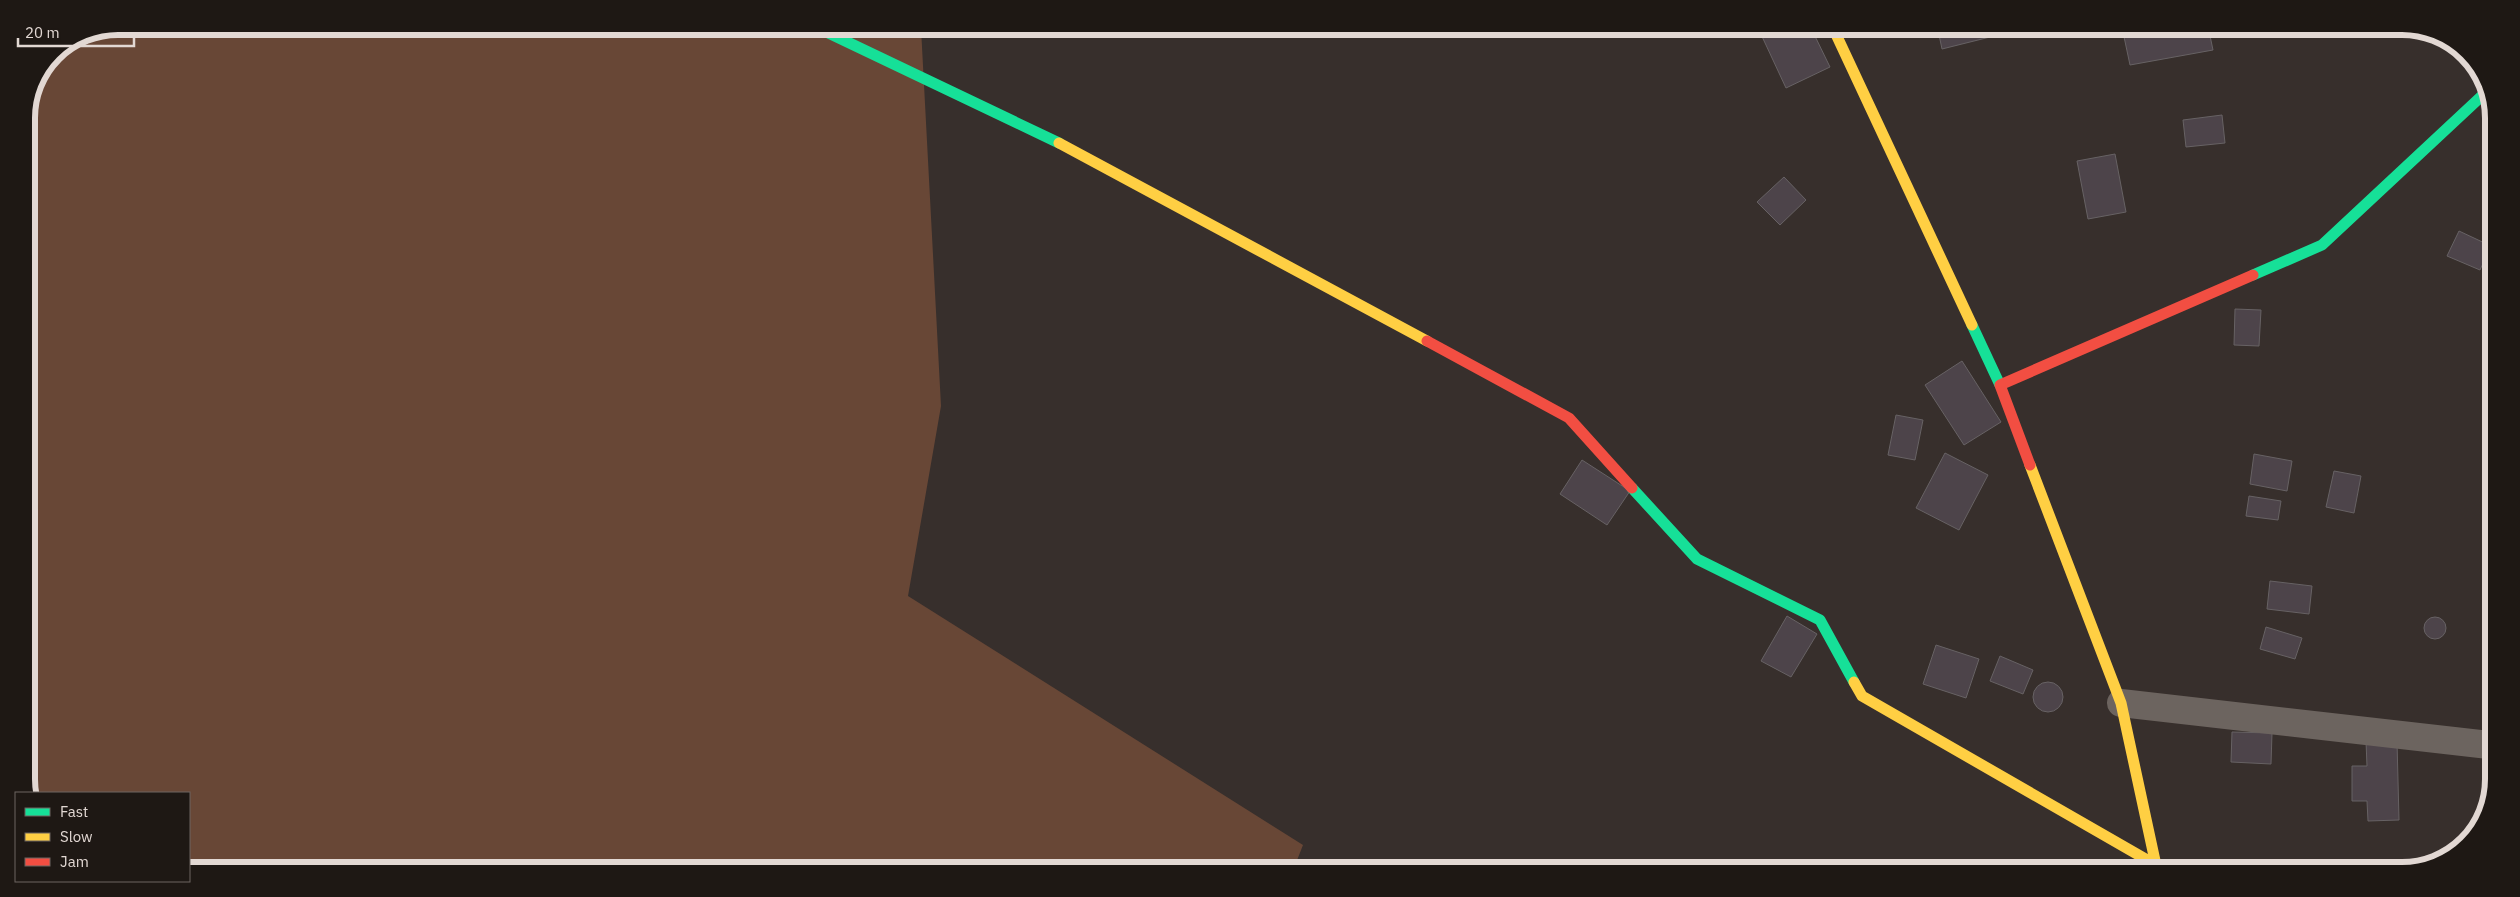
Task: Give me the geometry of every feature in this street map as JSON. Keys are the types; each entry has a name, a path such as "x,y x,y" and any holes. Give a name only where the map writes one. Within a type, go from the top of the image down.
{"street":[{"path":"833,35 1080,154 1569,418 1697,558 1820,620 1862,696 2146,862"},
{"path":"1836,35 2000,385 2121,703 2155,862"},
{"path":"2000,385 2322,245 2482,96"},
{"path":"2121,703 2485,745"}],"shaded area":[{"path":"118,35 921,35 941,406 908,596 1303,845 1296,862 190,862 190,792 36,792 35,118 41,86 49,72 59,59 86,41"}],"building":[{"path":"1761,35 1814,35 1830,67 1786,88"},
{"path":"1939,35 1994,35 1994,36 1942,49"},
{"path":"2124,35 2210,35 2213,50 2130,65"},
{"path":"2222,115 2225,143 2186,147 2183,120"},
{"path":"2115,154 2126,212 2088,219 2077,161"},
{"path":"1784,177 1806,200 1780,225 1757,202"},
{"path":"2459,231 2485,243 2485,259 2480,270 2447,256"},
{"path":"2235,309 2261,310 2259,346 2234,345"},
{"path":"1962,361 2001,422 1964,445 1925,385"},
{"path":"1896,415 1923,420 1915,460 1888,455"},
{"path":"1945,453 1988,475 1959,530 1916,508"},
{"path":"2254,454 2292,461 2287,491 2250,484"},
{"path":"1582,460 1630,491 1607,525 1560,494"},
{"path":"2334,471 2361,476 2354,513 2326,507"},
{"path":"2249,496 2281,501 2278,520 2246,516"},
{"path":"2270,581 2312,586 2309,614 2267,609"},
{"path":"1787,616 1817,634 1791,677 1761,661"},
{"path":"2435,617 2443,620 2446,628 2443,636 2435,639 2427,636 2424,628 2427,620"},
{"path":"2266,627 2302,638 2295,659 2260,649"},
{"path":"1936,645 1979,659 1966,698 1923,684"},
{"path":"2000,656 2033,670 2023,694 1990,681"},
{"path":"2048,682 2054,683 2062,691 2062,703 2054,711 2048,712 2042,711 2034,703 2033,697 2034,691 2042,683"},
{"path":"2232,732 2272,733 2271,764 2231,762"},
{"path":"2366,741 2397,741 2399,820 2368,821 2367,801 2352,801 2352,766 2367,766"}],"traffic: fast":[{"path":"833,35 1059,143"},
{"path":"2253,275 2322,245 2482,96"},
{"path":"1972,325 2000,385"},
{"path":"1632,488 1697,559 1820,620 1854,682"}],"traffic: slow":[{"path":"1836,35 1972,325"},
{"path":"1059,143 1427,341"},
{"path":"2030,465 2121,703 2155,862"},
{"path":"1854,682 1862,696 2151,862"}],"traffic: jam":[{"path":"2030,465 2000,385 2253,275"},
{"path":"1427,341 1569,418 1632,488"}]}
